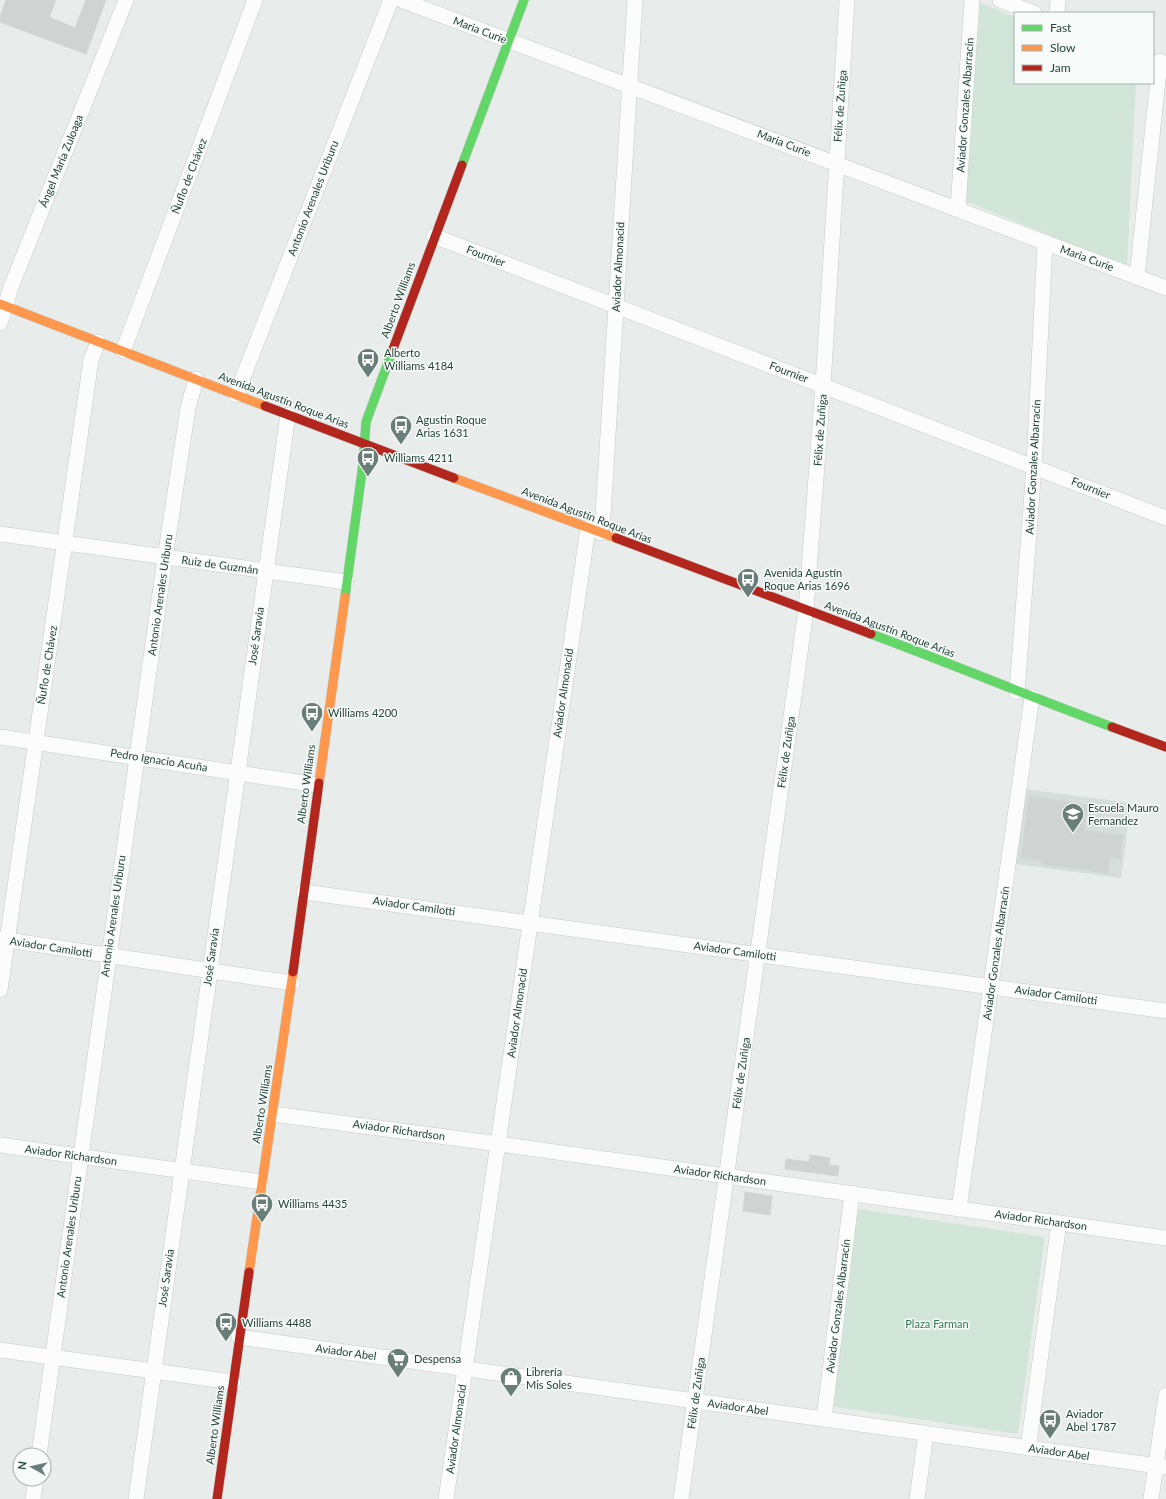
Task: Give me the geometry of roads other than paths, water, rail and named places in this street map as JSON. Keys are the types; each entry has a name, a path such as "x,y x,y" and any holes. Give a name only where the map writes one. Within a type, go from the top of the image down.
{"street":[{"name":"Ángel María Zuloaga","path":"0,323 3,305 126,0"},
{"name":"Ñuflo de Chávez","path":"123,352 255,0"},
{"name":"Antonio Arenales Uriburu","path":"236,395 391,0"},
{"name":"Maria Curie","path":"401,0 629,84 1166,288"},
{"name":"Alberto Williams","path":"216,1499 261,1182 273,1114 292,983 363,464 363,444 366,422 434,236 524,0"},
{"name":"Aviador Almonacid","path":"446,1499 464,1368 499,1144 529,922 594,530 603,515 635,0"},
{"name":"Félix de Zuñiga","path":"682,1499 806,610 823,385 847,0"},
{"name":"Aviador Gonzales Albarracín","path":"958,209 972,0"},
{"path":"1000,0 1031,12"},
{"path":"1057,12 1058,0"},
{"path":"1137,277 1160,61"},
{"name":"Fournier","path":"434,236 1166,518"},
{"name":"Aviador Gonzales Albarracín","path":"1017,692 1034,466 1044,242"},
{"name":"Avenida Agustín Roque Arias","path":"3,305 363,444 934,658 1032,698 1166,747"},
{"name":"Ñuflo de Chávez","path":"0,990 4,939 66,543 91,360 98,342"},
{"name":"Antonio Arenales Uriburu","path":"40,1447 136,756 188,408 196,379"},
{"name":"José Saravia","path":"136,1499 288,415"},
{"name":"Ruiz de Guzmán","path":"0,534 346,582"},
{"name":"Aviador Gonzales Albarracín","path":"959,1208 1032,698"},
{"name":"Pedro Ignacio Acuña","path":"0,737 136,756 318,785"},
{"name":"Aviador Camilotti","path":"304,892 1166,1011"},
{"name":"Aviador Camilotti","path":"4,939 292,983"},
{"name":"Aviador Richardson","path":"273,1114 499,1144 1166,1238"},
{"name":"Aviador Richardson","path":"0,1145 261,1182"},
{"name":"Aviador Gonzales Albarracín","path":"824,1419 852,1194"},
{"path":"1028,1448 1059,1223"},
{"name":"Aviador Abel","path":"239,1337 695,1400 1161,1467"},
{"path":"0,1350 233,1382"},
{"path":"1151,1499 1161,1467 1166,1395"},
{"path":"917,1499 926,1434"},
{"path":"33,1499 35,1487"}],"place":[{"name":"Alberto Williams 4184","path":"368,378"},
{"name":"Agustin Roque Arias 1631","path":"401,446"},
{"name":"Williams 4211","path":"368,478"},
{"name":"Avenida Agustín Roque Arias 1696","path":"748,598"},
{"name":"Williams 4200","path":"312,732"},
{"name":"Escuela Mauro Fernandez","path":"1073,834"},
{"name":"Williams 4435","path":"262,1224"},
{"name":"Williams 4488","path":"226,1342"},
{"name":"Despensa","path":"398,1378"},
{"name":"Librería Mis Soles","path":"511,1398"},
{"name":"Aviador Abel 1787","path":"1050,1440"}],"park label":[{"name":"Plaza Farman","path":"937,1324"}]}
